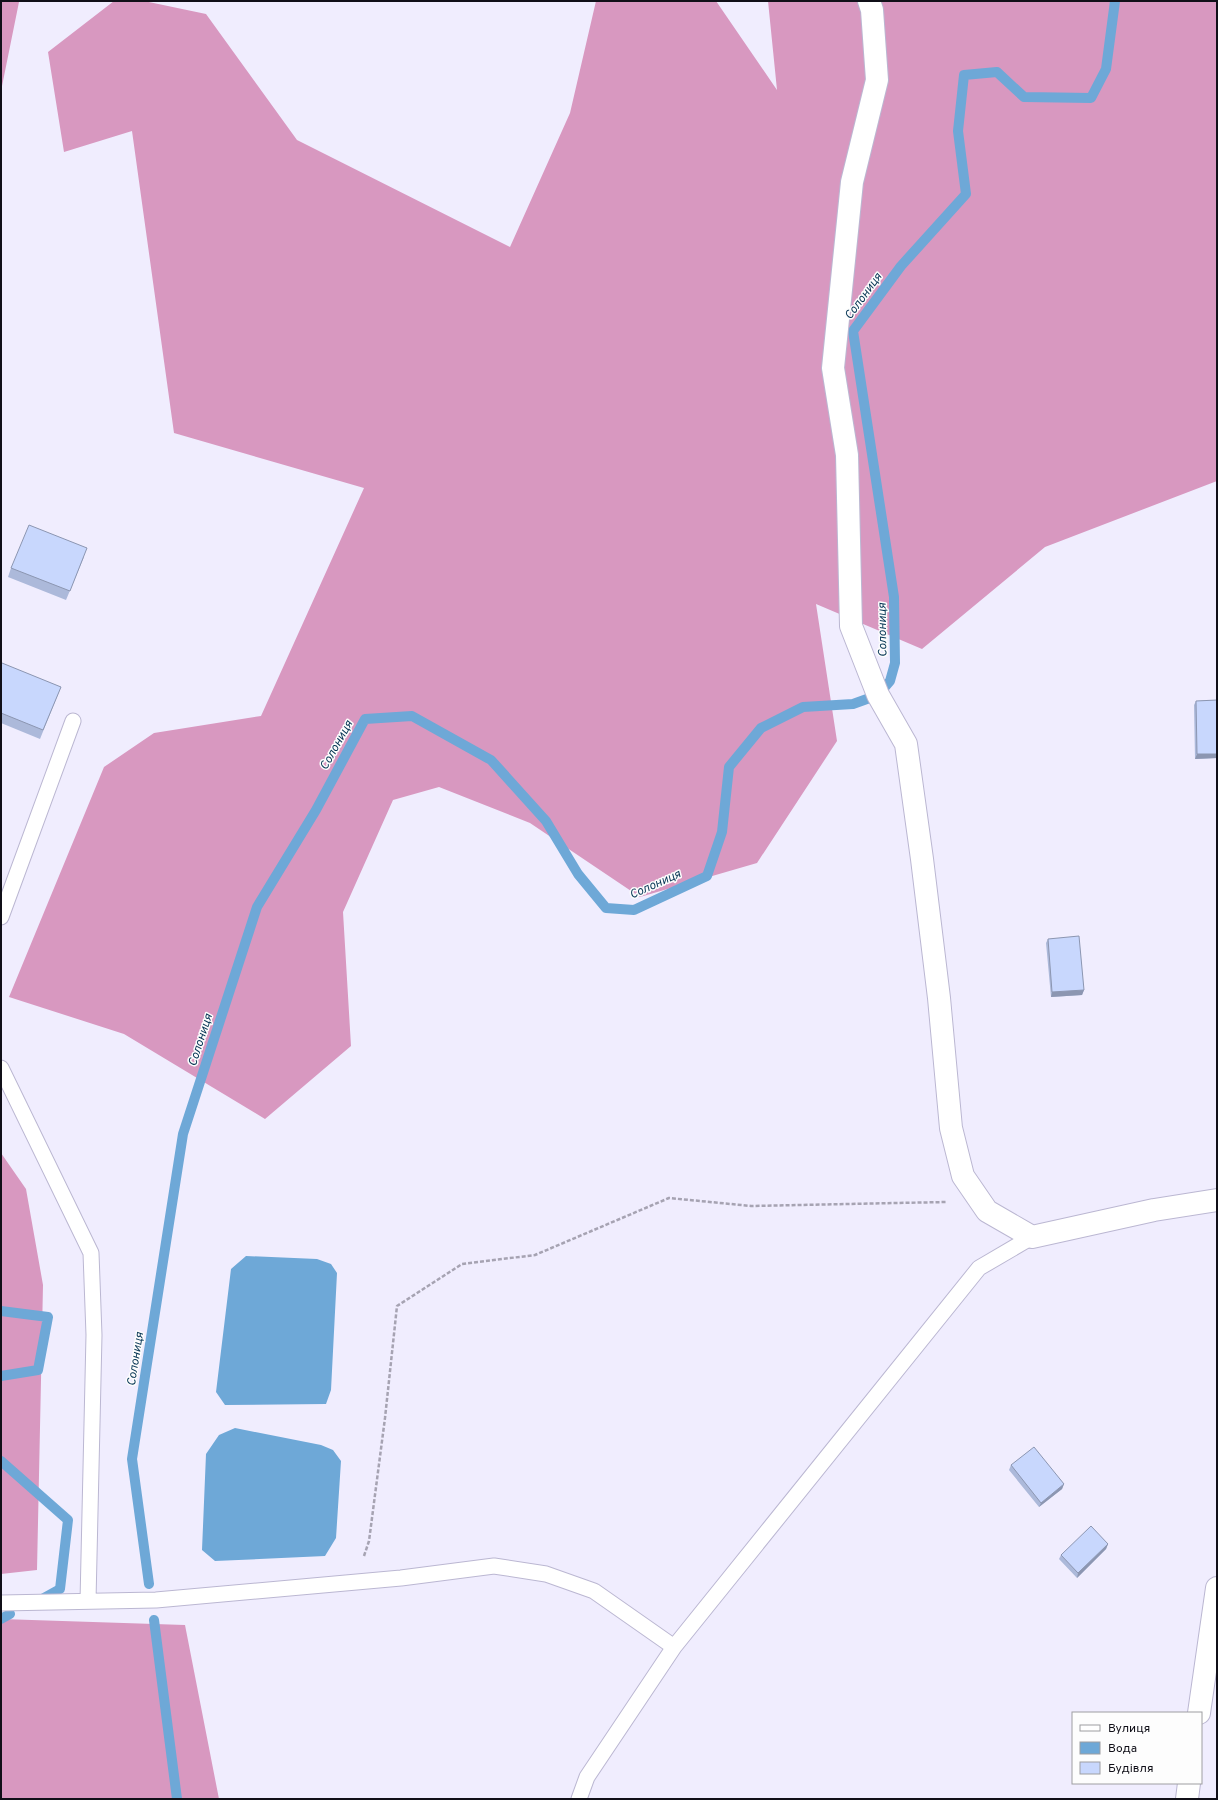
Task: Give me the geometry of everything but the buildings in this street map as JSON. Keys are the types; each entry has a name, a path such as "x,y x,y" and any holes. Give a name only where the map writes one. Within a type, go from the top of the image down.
{"street":[{"path":"869,1 872,10 877,80 852,182 833,368 847,455 851,626 878,695 906,744 938,990 951,1128 963,1176 988,1211 1032,1237 1154,1210 1217,1200"},
{"path":"1199,1712 1217,1588"},
{"path":"1187,1799 1189,1784"}],"lane":[{"path":"1,917 73,721"},
{"path":"1,1068 91,1253 94,1335 88,1601"},
{"path":"579,1799 587,1777 674,1647 979,1268 1032,1237"},
{"path":"1,1603 156,1600 356,1582 494,1566 546,1574 594,1591 674,1647"}],"path":[{"path":"356,1582 369,1541 385,1418 397,1306 462,1264 535,1255 669,1198 751,1206 981,1202"}],"shaded area":[{"path":"1,1 19,2 1,91"},
{"path":"114,1 144,1 206,14 297,140 510,247 570,113 596,1 716,1 777,90 768,1 1217,1 1217,481 1045,547 922,649 816,604 837,741 757,863 640,897 530,823 439,787 393,800 343,912 351,1046 265,1119 124,1034 9,997 104,767 154,733 261,716 364,488 174,433 132,131 64,152 48,52"},
{"path":"1,1153 26,1189 43,1285 37,1570 1,1574"},
{"path":"1,1619 185,1625 219,1799 1,1799"}],"water":[{"path":"246,1256 317,1259 331,1264 337,1273 331,1390 326,1404 225,1405 216,1392 231,1269"},
{"path":"235,1428 321,1445 333,1450 341,1461 336,1538 325,1556 215,1561 202,1550 206,1454 219,1435"}],"waterway":[{"name":"Солониця","path":"149,1584 132,1459 183,1134 257,907 316,810 365,719 412,716 491,760 546,821 578,874 606,908 634,910 707,876 722,832 729,767 761,728 803,707 853,704 878,695 890,681 895,663 894,597 853,331 901,266 966,194 958,131 964,75 997,72 1024,97 1091,98 1106,69 1115,1"},
{"path":"1,1311 48,1317 38,1370 1,1376"},
{"path":"1,1461 68,1520 60,1589 42,1599"},
{"path":"1,1619 10,1614"},
{"path":"154,1620 177,1799"}]}
